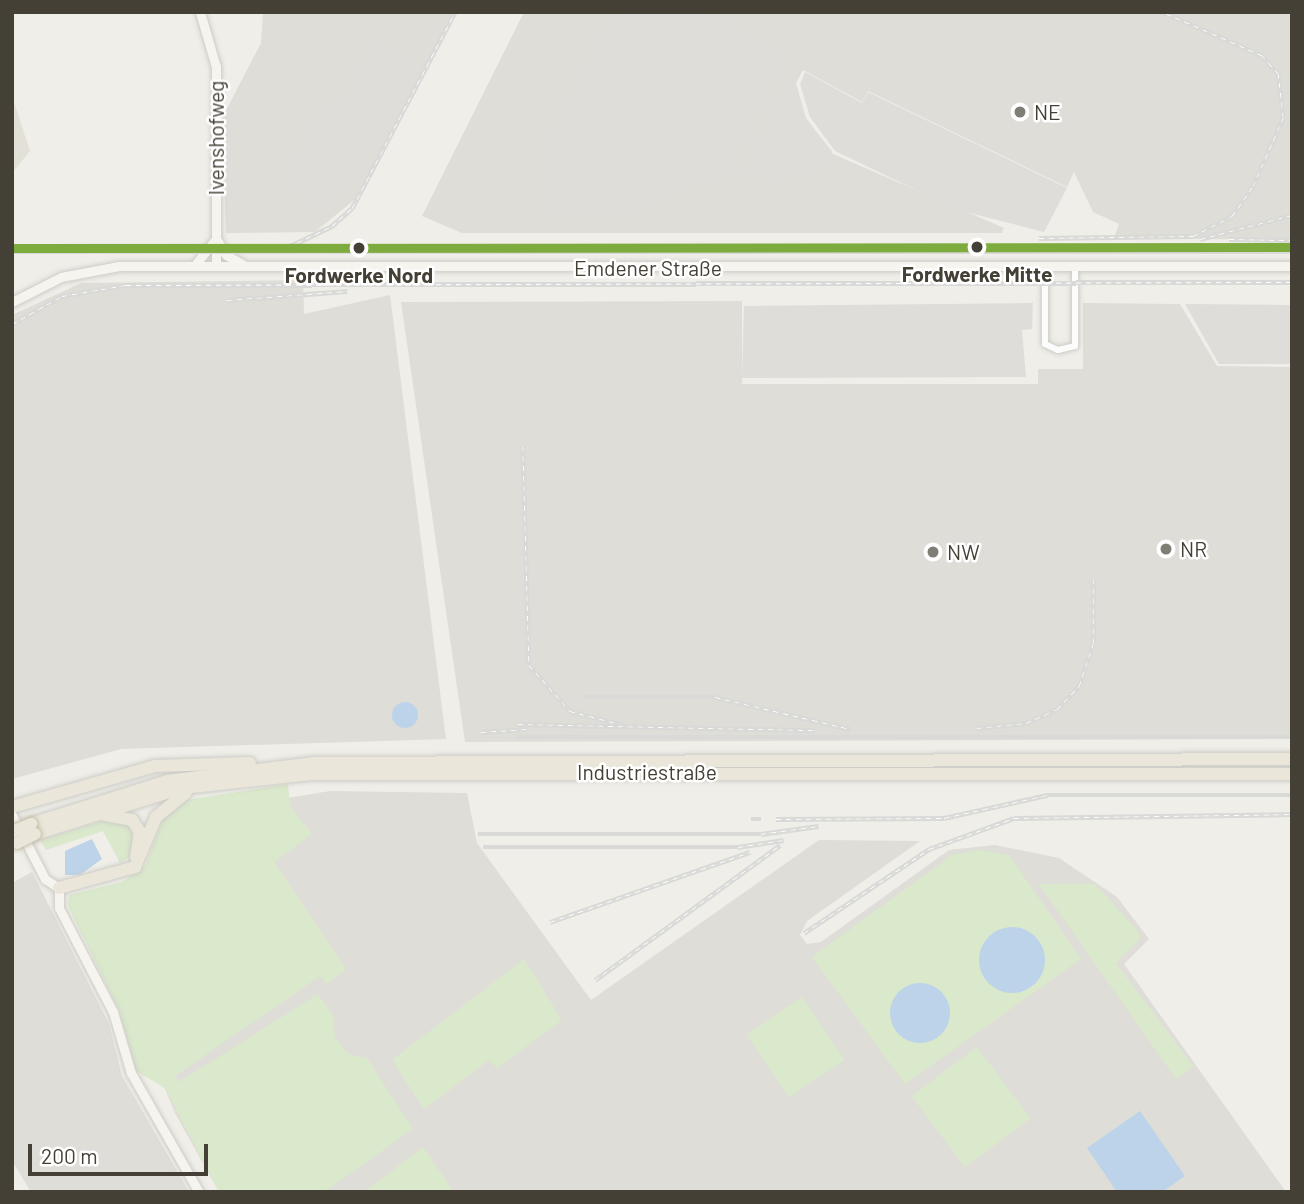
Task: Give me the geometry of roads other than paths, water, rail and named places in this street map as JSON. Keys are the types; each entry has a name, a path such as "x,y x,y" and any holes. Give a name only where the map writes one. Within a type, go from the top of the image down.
{"highway":[{"path":"12,807 155,766 228,759 272,766"},
{"name":"Industriestraße","path":"14,840 33,829 139,787 272,766 1292,759"},
{"name":"Industriestraße","path":"33,829 232,781 439,771 1292,774"},
{"path":"59,887 104,878 135,867 166,803 232,781"},
{"path":"88,814 121,814 140,832 133,862 104,878"}],"street":[{"name":"Ivenshofweg","path":"200,12 216,67 216,266"},
{"path":"194,266 216,239 226,255 246,266"},
{"name":"Emdener Straße","path":"12,302 61,277 104,266 1045,271 1292,266"},
{"path":"1045,271 1045,344 1051,350 1075,345 1076,270"},
{"path":"12,814 45,879 59,887 59,908 113,1012 131,1073 199,1192"}],"water":[{"path":"405,702 414,706 418,715 414,724 405,728 396,724 392,715 396,706"},
{"path":"92,839 102,859 80,875 65,875 65,851"},
{"path":"1012,927 1025,930 1035,937 1042,947 1045,960 1042,973 1035,983 1025,990 1012,993 999,990 989,983 982,973 979,960 982,947 989,937 999,930"},
{"path":"920,983 941,992 950,1013 941,1034 920,1043 899,1034 890,1013 899,992"},
{"path":"1140,1111 1185,1176 1162,1192 1117,1192 1087,1148"}],"railway":[{"path":"288,247 332,226 352,208 455,12"},
{"path":"1039,238 1193,236 1232,216 1253,186 1283,118 1278,74 1262,56 1162,12"},
{"path":"1200,239 1292,215"},
{"path":"1229,239 1292,240"},
{"path":"12,252 1292,252"},
{"path":"12,324 62,296 126,285 1292,282"},
{"path":"227,300 348,291"},
{"path":"523,446 529,665 570,711 623,725"},
{"path":"977,728 1026,723 1057,709 1079,686 1093,644 1093,580"},
{"path":"584,697 715,697 850,729"},
{"path":"518,724 815,730"},
{"path":"481,732 527,729"},
{"path":"516,737 1292,737"},
{"path":"776,819 944,818 1047,795 1292,795"},
{"path":"804,933 929,849 1014,818 1292,814"},
{"path":"751,819 761,819"},
{"path":"478,834 761,834 818,826"},
{"path":"483,847 738,847 783,840"},
{"path":"595,980 780,845"},
{"path":"550,922 750,852"}],"place":[{"name":"NE","path":"1020,112"},
{"name":"Fordwerke Mitte","path":"977,247"},
{"name":"Fordwerke Nord","path":"359,248"},
{"name":"NR","path":"1166,549"},
{"name":"NW","path":"933,552"}]}
